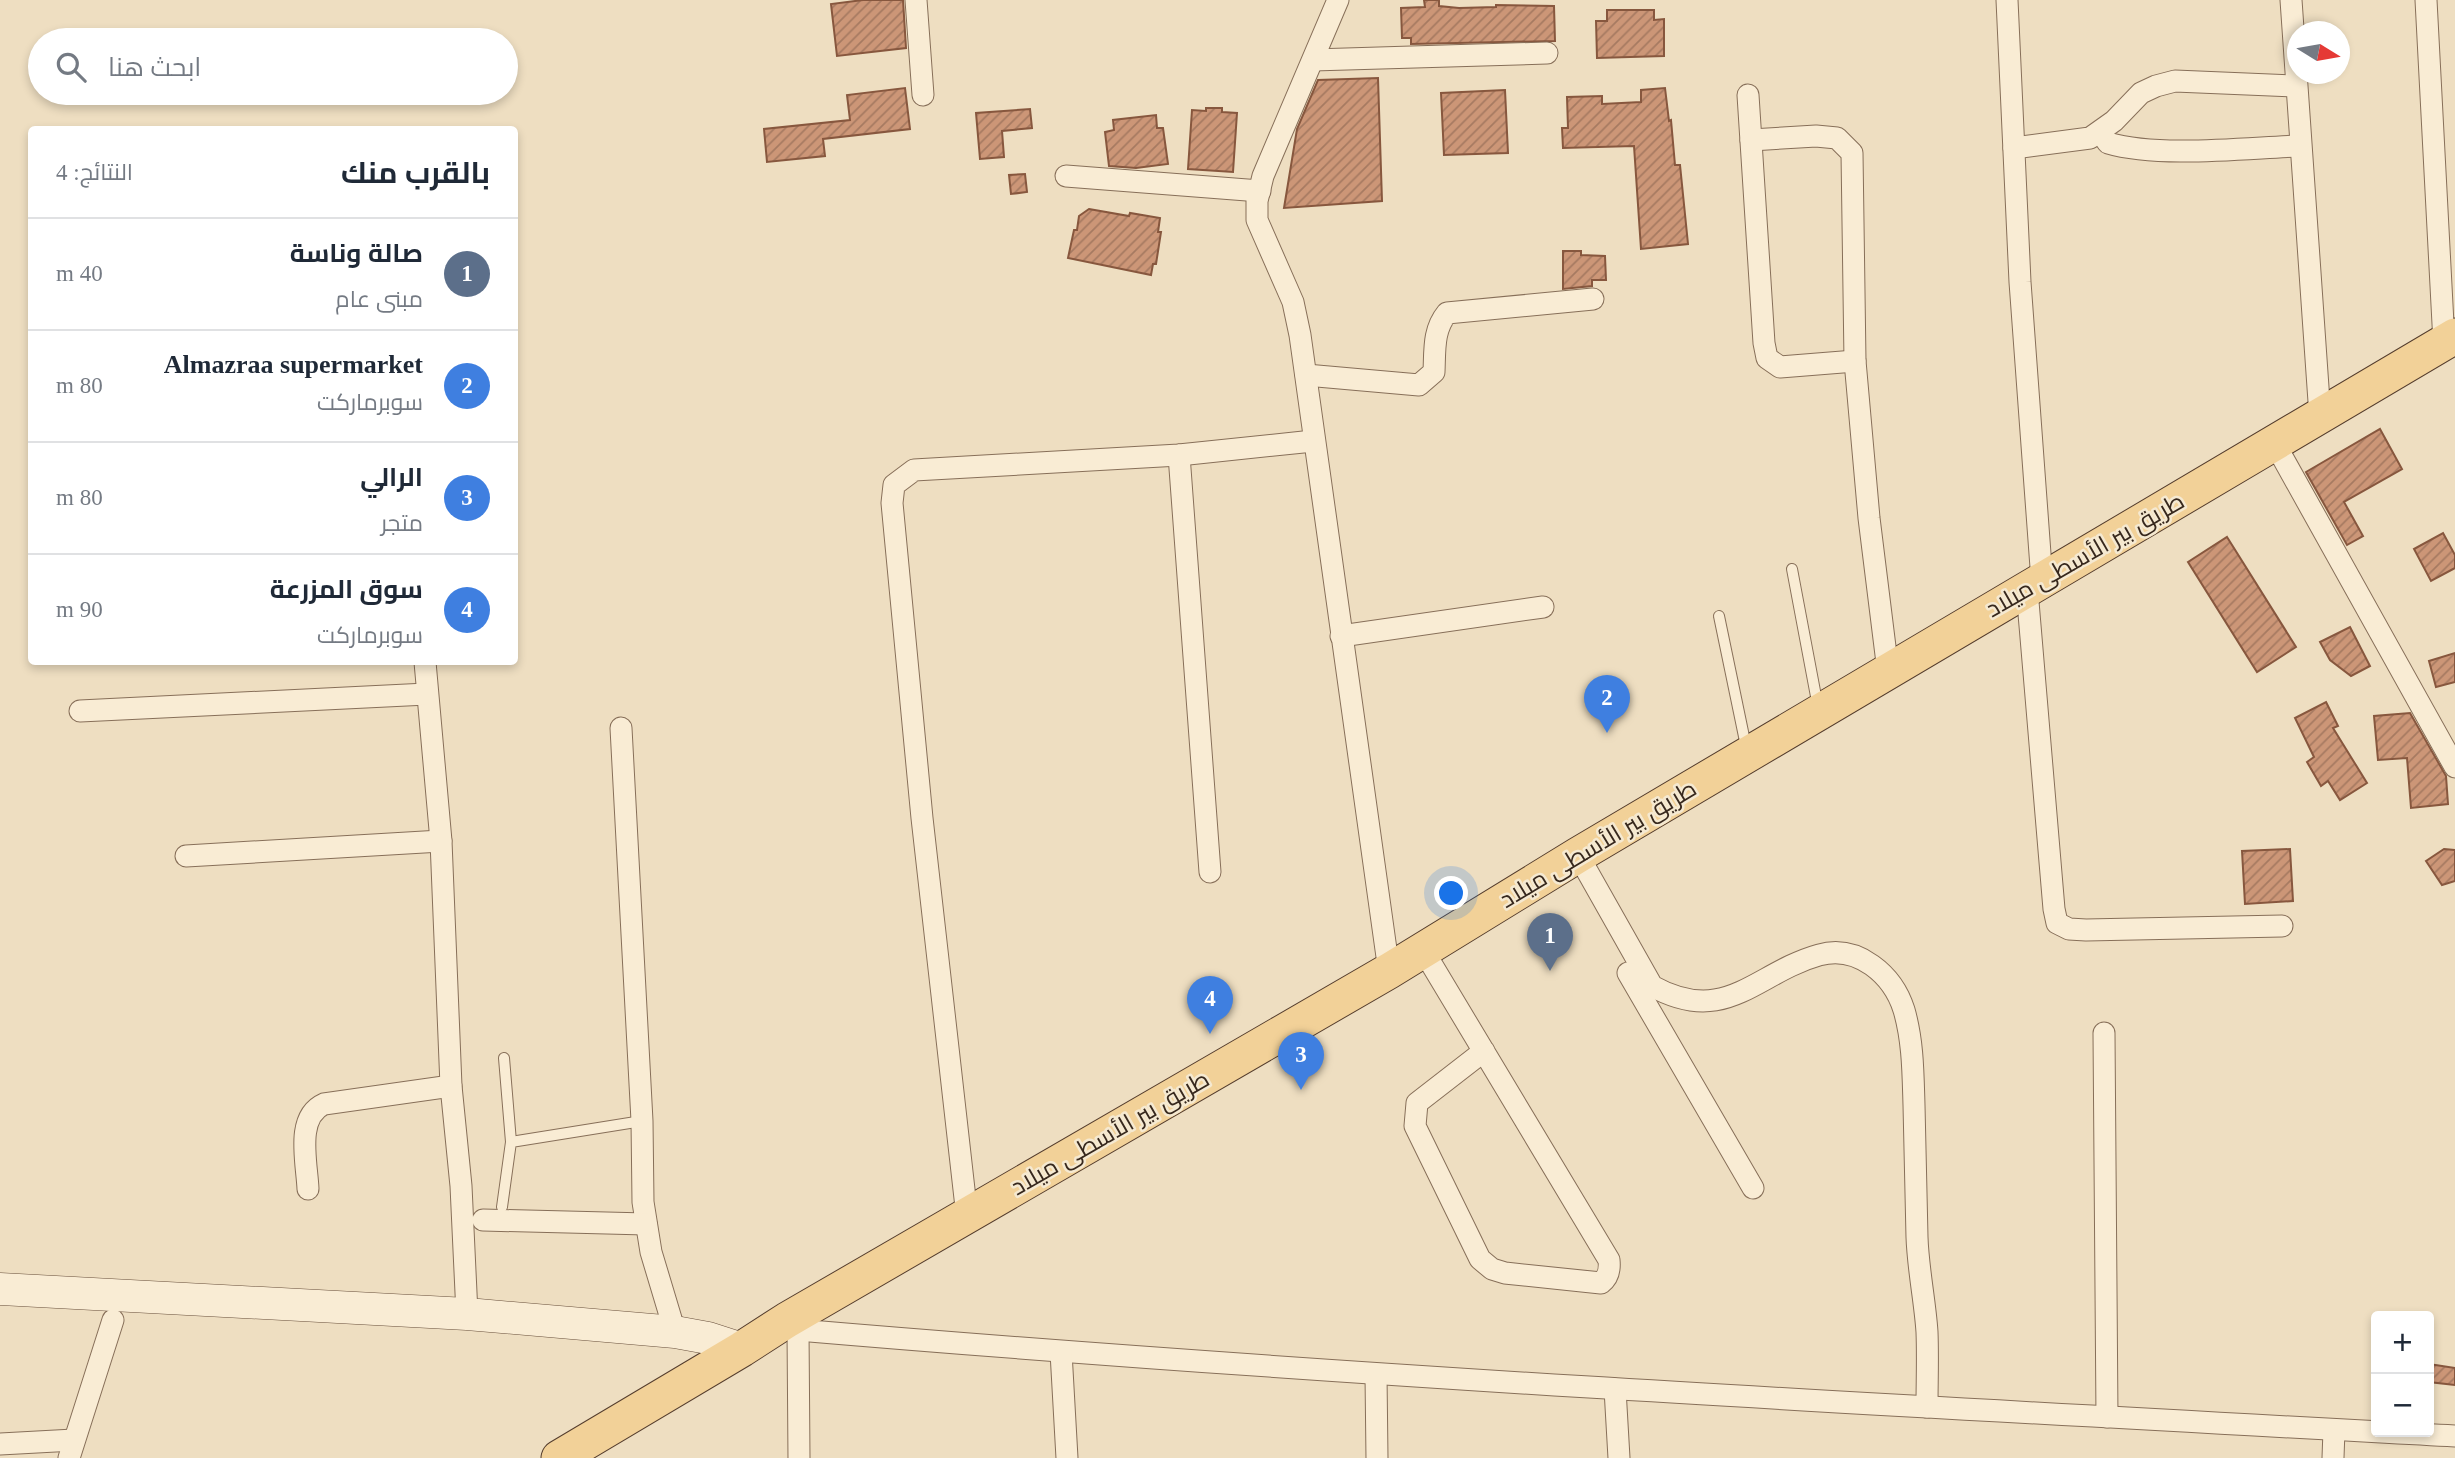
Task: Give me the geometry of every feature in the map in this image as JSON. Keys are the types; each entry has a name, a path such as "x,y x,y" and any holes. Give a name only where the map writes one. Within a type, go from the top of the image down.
{"main road":[{"name":"طريق بير الأسطى ميلاد","path":"559,1458 742,1349 792,1325 967,1216 1390,971 1578,855 2449,340"},
{"path":"0,1289 467,1314 675,1332 708,1338 742,1349"}],"street":[{"path":"916,0 923,95"},
{"path":"1338,0 1264,176 1256,220 1293,302 1306,376 1313,441 1390,971"},
{"path":"2007,0 2034,586 2053,909 2057,923 2069,929 2086,930 2282,926"},
{"path":"2291,0 2320,416"},
{"path":"2426,0 2449,340"},
{"path":"1313,60 1547,53"},
{"path":"2014,148 2090,138 2101,133 2141,93 2175,81 2296,86"},
{"path":"1748,95 1767,358 1780,367 1855,361"},
{"path":"2101,133 2108,143 2139,148 2189,150 2300,146"},
{"path":"1751,140 1816,136 1837,138 1852,153 1855,361 1869,518 1888,671"},
{"path":"1066,176 1260,191"},
{"path":"1306,376 1419,385 1434,372 1435,337 1439,323 1447,313 1593,299"},
{"path":"967,1216 922,818 892,503 894,485 914,470 1179,455 1313,441"},
{"path":"2275,444 2455,766"},
{"path":"1179,455 1210,872"},
{"path":"1341,636 1543,607"},
{"path":"425,665 442,841 452,1086 461,1186 467,1314"},
{"path":"80,711 428,694"},
{"path":"621,728 642,1121 643,1202 650,1252 675,1332"},
{"path":"186,856 442,841"},
{"path":"1578,855 1652,986 1673,998 1697,1002 1738,995 1802,961 1822,954 1847,955 1868,962 1881,971 1894,989 1904,1009 1913,1053 1917,1240 1927,1333 1927,1407"},
{"path":"1604,904 1602,920 1611,944 1753,1188"},
{"path":"1423,950 1484,1051 1609,1261 1610,1270 1601,1283 1504,1273 1492,1269 1480,1259 1415,1126 1417,1103 1484,1051"},
{"path":"2104,1033 2107,1417"},
{"path":"308,1189 306,1130 308,1118 314,1109 324,1104 452,1086"},
{"path":"483,1220 646,1224"},
{"path":"0,1444 71,1449 113,1320"},
{"path":"799,1458 792,1325 1060,1352 1376,1375 2455,1436"},
{"path":"1060,1352 1067,1458"},
{"path":"1376,1375 1377,1458"},
{"path":"1615,1389 1619,1458"},
{"path":"2333,1458 2334,1430"}],"lane":[{"path":"1792,569 1819,712"},
{"path":"1719,616 1748,754"},
{"path":"502,1207 511,1142 504,1058"},
{"path":"511,1142 642,1121"}],"building":[{"path":"863,0 903,0 906,48 837,56 831,4"},
{"path":"1424,0 1439,0 1439,6 1459,8 1496,5 1554,6 1555,41 1411,44 1411,38 1402,38 1401,8 1425,7"},
{"path":"1607,10 1654,10 1654,20 1664,19 1664,56 1597,58 1596,21 1607,21"},
{"path":"1378,78 1382,201 1284,208 1297,129 1318,80"},
{"path":"905,88 910,129 823,139 825,156 767,162 764,129 850,120 847,95"},
{"path":"1665,88 1675,165 1680,165 1688,244 1641,249 1634,146 1563,148 1562,128 1568,128 1567,97 1602,96 1602,104 1641,102 1641,90"},
{"path":"1505,90 1508,153 1444,155 1441,93"},
{"path":"1206,108 1222,108 1222,112 1237,113 1233,172 1188,169 1192,110 1206,111"},
{"path":"1030,109 1032,128 1002,131 1004,157 980,159 976,113"},
{"path":"1156,115 1157,128 1163,128 1168,164 1136,168 1109,166 1105,132 1114,130 1113,120"},
{"path":"1025,174 1027,192 1011,194 1009,175"},
{"path":"1089,209 1160,218 1158,232 1161,232 1156,264 1153,264 1151,275 1068,258 1079,216"},
{"path":"1563,251 1581,251 1581,255 1605,256 1606,280 1592,280 1592,286 1563,289"},
{"path":"2380,429 2402,469 2344,502 2363,536 2347,545 2306,472"},
{"path":"2443,533 2455,555 2455,568 2431,581 2414,549"},
{"path":"2227,537 2296,647 2257,672 2188,562"},
{"path":"2350,627 2370,666 2351,676 2330,660 2320,642"},
{"path":"2455,653 2455,682 2436,687 2429,661"},
{"path":"2326,702 2338,726 2333,728 2367,783 2340,800 2328,781 2321,786 2307,762 2314,757 2295,718"},
{"path":"2410,713 2446,776 2448,804 2411,808 2407,758 2378,760 2374,716"},
{"path":"2290,849 2293,901 2245,904 2242,851"},
{"path":"2444,849 2455,850 2455,881 2442,885 2426,861"},
{"path":"2434,1365 2455,1368 2455,1385 2434,1383"}],"place":[{"name":"Almazraa supermarket","path":"1607,733"},
{"name":"صالة وناسة","path":"1550,971"},
{"name":"سوق المزرعة","path":"1210,1034"},
{"name":"الرالي","path":"1301,1090"}]}
